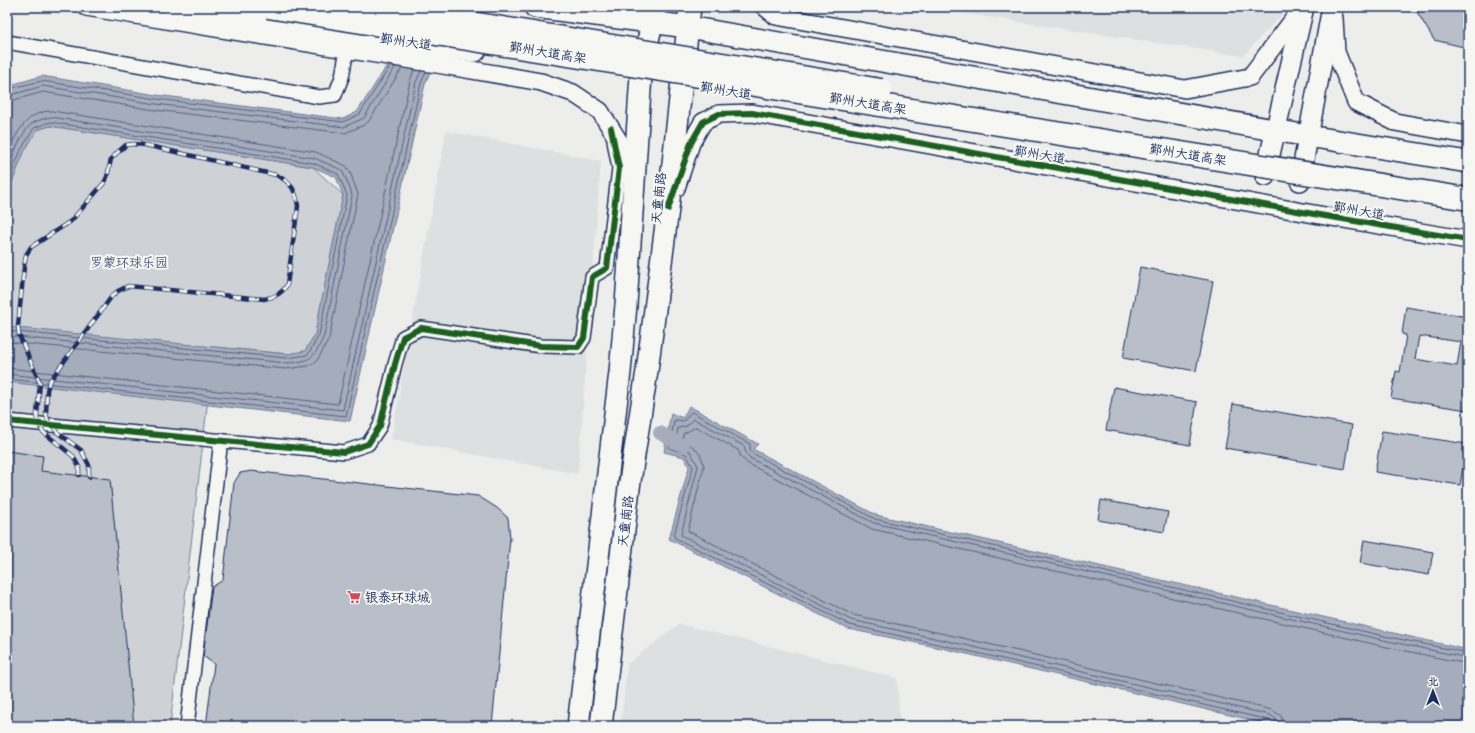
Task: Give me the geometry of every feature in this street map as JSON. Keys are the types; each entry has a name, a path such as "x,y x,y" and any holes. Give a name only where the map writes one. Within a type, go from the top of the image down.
{"highway":[{"name":"鄞州大道高架","path":"268,7 1468,199"},
{"name":"鄞州大道高架","path":"374,7 1468,185"}],"main road":[{"name":"鄞州大道","path":"173,7 384,47 460,49 641,75 1468,209"},
{"path":"535,7 689,17 1308,136 1468,162"},
{"path":"1265,176 1303,7"},
{"path":"1300,181 1333,7"},
{"path":"578,726 620,372 626,305 641,75 653,15"},
{"name":"天童南路","path":"600,726 629,488 647,371 668,209 689,17"}],"street":[{"path":"86,7 347,50 384,47 443,65 541,82 572,93 600,111 620,143 634,176 632,204"},
{"path":"765,7 776,16 1185,89 1250,77 1303,7"},
{"path":"1333,7 1336,52 1356,102 1395,122 1468,135"},
{"path":"7,42 319,97 335,95 342,77 347,50"},
{"name":"鄞州大道","path":"668,209 691,143 702,122 719,114 752,113 1325,216 1468,240"},
{"path":"7,421 344,452 368,444 380,426 403,337 421,328 541,346 578,347 584,338 592,277 607,268 619,168 611,128"},
{"path":"188,726 221,440"}],"shaded area":[{"path":"921,7 1289,7 1243,56"},
{"path":"446,131 601,161 578,474 391,439"},
{"path":"679,624 897,678 900,726 621,726 627,664"}],"green space":[{"name":"罗蒙环球乐园","path":"50,126 313,167 343,195 315,334 305,351 288,354 214,347 170,726 7,726 7,195 24,152 37,130"}],"water":[{"path":"416,7 457,7 425,84 350,421 7,382 7,327 288,354 305,351 315,334 343,195 336,177 313,167 50,126 37,130 24,152 7,195 7,88 14,84 42,76 157,95 343,119 357,112 383,72"},
{"path":"689,406 758,444 753,449 876,515 1468,650 1468,726 1277,726 941,648 848,629 669,539 689,467 684,457 664,452 671,413 683,418"}],"building":[{"path":"1414,7 1468,7 1468,48 1434,40"},
{"path":"1140,267 1213,281 1196,371 1123,358"},
{"path":"1406,307 1468,317 1467,410 1391,398 1396,371 1400,372 1406,335 1402,334","holes":["1419,336 1461,342 1457,366 1415,359"]},
{"path":"1114,387 1197,402 1190,445 1106,430"},
{"path":"1233,404 1352,425 1345,469 1225,448"},
{"path":"1382,431 1467,444 1460,485 1375,472"},
{"path":"7,451 43,456 41,471 110,479 134,726 7,726"},
{"name":"银泰环球城","path":"251,471 478,496 497,508 508,518 510,538 492,726 206,726 214,664 203,656 212,587 223,580 234,483 240,473"},
{"path":"1101,500 1168,512 1164,532 1098,520"},
{"path":"1364,540 1433,552 1429,575 1360,563"}],"waterway":[{"path":"660,433 683,446"}],"railway":[{"path":"79,475 79,467 73,456 42,431 37,420 40,383 19,335 18,326 24,267 26,255 31,247 71,221 104,183 111,159 126,145 145,145 276,175 281,178 292,187 296,195 298,206 287,285 280,293 264,299 128,286 112,296 49,382 46,414 48,421 58,433 81,450 89,465 89,477"}],"cycle path":[{"path":"668,209 691,143 703,122 719,114 752,113 1325,216 1468,240"},
{"path":"7,421 344,452 368,444 380,426 403,337 421,328 541,346 578,347 584,338 592,277 607,268 619,168 611,128"}],"place":[{"name":"银泰环球城","path":"354,597"}]}
